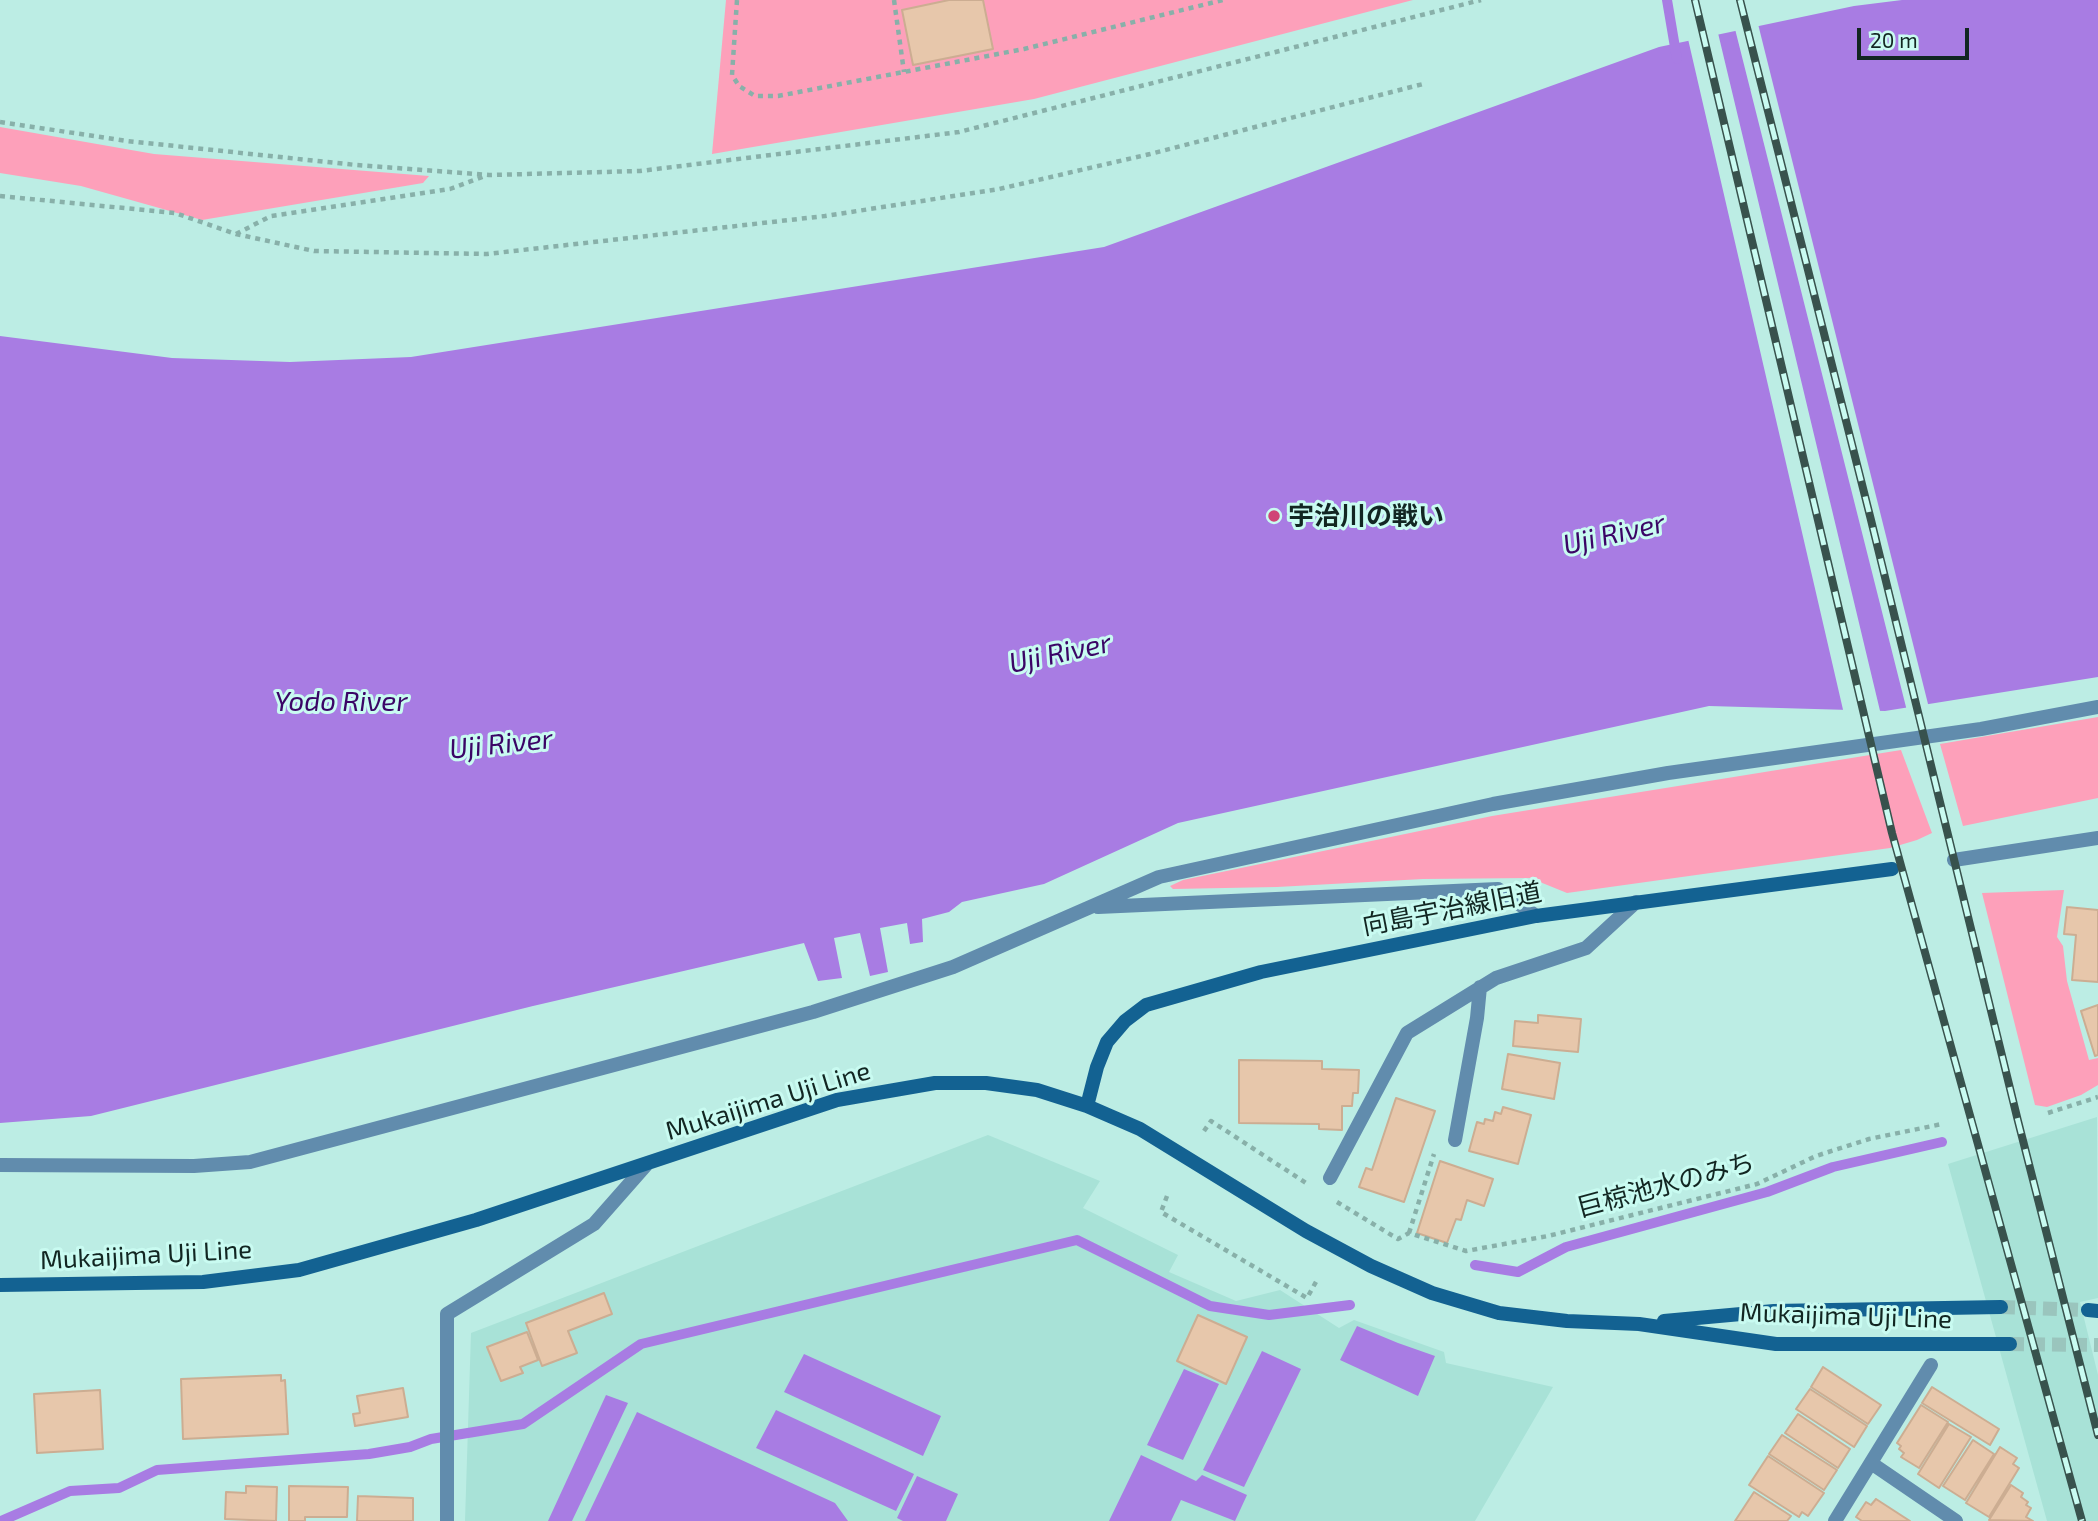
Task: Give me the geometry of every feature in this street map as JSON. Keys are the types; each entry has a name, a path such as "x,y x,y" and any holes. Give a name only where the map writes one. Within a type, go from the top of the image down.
{"main road":[{"name":"向島宇治線旧道","path":"1087,1106 1107,1042 1125,1021 1146,1005 1261,972 1536,916 1892,869"},
{"name":"Mukaijima Uji Line","path":"0,1285 203,1282 299,1270 476,1220 838,1100 935,1083 986,1083 1037,1090 1087,1106 1140,1129 1317,1237 1371,1266 1432,1293 1499,1313 1567,1321 1639,1324 1776,1344 2010,1345"},
{"name":"Mukaijima Uji Line","path":"1639,1324 1774,1311 2001,1307"}],"street":[{"path":"0,1165 194,1166 250,1162 813,1012 953,967 1159,877 1493,804 1695,769 1981,729 2098,706"},
{"path":"1954,860 2098,838"},
{"path":"1090,907 1498,889 1536,916"},
{"path":"1330,1178 1407,1032 1496,978 1586,948 1636,902"},
{"path":"1455,1140 1480,987"},
{"path":"447,1521 447,1314 594,1224 646,1165"},
{"path":"1835,1521 1931,1365"},
{"path":"1871,1463 1952,1520"}],"path":[{"path":"737,0 732,75 739,86 755,96 778,96 1024,49 1223,0"},
{"path":"894,0 904,72"},
{"path":"0,122 127,141 356,165 489,175 640,171 959,132 1481,0"},
{"path":"0,196 175,213 236,234 314,251 487,254 825,216 999,189 1150,154 1423,84"},
{"path":"236,234 271,216 450,189 489,175"},
{"path":"2048,1113 2098,1097"},
{"path":"1204,1131 1211,1121 1321,1193 1398,1239 1409,1233 1438,1140 1455,1140"},
{"name":"巨椋池水のみち","path":"1409,1233 1466,1251 1548,1236 1757,1184 1816,1156 1869,1139 1942,1124"},
{"path":"1321,1193 1330,1178"},
{"path":"1167,1196 1161,1212 1307,1298 1317,1280"}],"shaded area":[{"path":"726,0 1413,0 1034,99 712,154"},
{"path":"0,127 154,154 429,176 423,183 202,220 81,186 0,173"},
{"path":"2098,717 2098,798 1963,826 1940,744"},
{"path":"1901,750 1932,833 1890,848 1567,893 1530,878 1423,879 1277,887 1173,889 1170,886 1183,880 1492,816"},
{"path":"2064,890 2057,937 2063,946 2067,981 2089,1060 2098,1058 2098,1085 2081,1095 2047,1107 2035,1105 1982,893"},
{"path":"2097,1117 2098,1298 2080,1302 2098,1375 2098,1521 2047,1521 1948,1164"},
{"path":"988,1135 1100,1181 1083,1208 1178,1255 1169,1272 1236,1301 1280,1290 1339,1328 1354,1320 1444,1352 1446,1363 1553,1387 1475,1521 465,1521 471,1333"}],"water":[{"name":"Yodo River","path":"1902,0 2098,0 2098,677 1885,711 1709,706 1178,823 1044,884 962,902 949,912 922,919 923,942 910,944 907,923 880,928 888,972 870,976 860,933 834,938 842,978 818,981 804,943 533,1006 91,1116 0,1123 0,336 172,358 290,362 411,357 1104,247 1659,47 1854,6"},
{"path":"1357,1326 1435,1356 1418,1396 1340,1360"},
{"path":"1262,1351 1301,1369 1244,1487 1203,1470"},
{"path":"804,1354 941,1416 923,1456 784,1392"},
{"path":"1184,1369 1219,1384 1183,1460 1147,1445"},
{"path":"606,1395 628,1403 572,1521 548,1521"},
{"path":"776,1410 914,1474 896,1511 756,1448"},
{"path":"637,1412 835,1503 848,1521 585,1521"},
{"path":"1141,1455 1196,1481 1202,1475 1247,1495 1235,1521 1181,1500 1171,1521 1109,1521"},
{"path":"917,1476 958,1494 946,1521 903,1521 897,1518"}],"pier":[{"path":"1758,24 1929,708 1907,711 1735,29"},
{"path":"1718,33 1881,715 1844,714 1688,39"}],"building":[{"path":"949,0 983,0 993,49 913,65 902,10"},
{"path":"2067,907 2098,910 2098,982 2072,980 2076,935 2064,934"},
{"path":"2098,1005 2098,1055 2095,1056 2081,1011"},
{"path":"1538,1015 1581,1019 1578,1052 1513,1046 1515,1021 1538,1023"},
{"path":"1508,1054 1560,1063 1554,1099 1502,1089"},
{"path":"1239,1060 1322,1061 1322,1069 1359,1070 1358,1093 1353,1093 1352,1106 1342,1106 1342,1130 1319,1129 1319,1124 1239,1123"},
{"path":"1396,1098 1435,1111 1404,1202 1359,1187 1366,1168 1372,1170"},
{"path":"1503,1107 1531,1115 1518,1164 1469,1151 1477,1122 1484,1124 1485,1119 1493,1121 1495,1112 1501,1114"},
{"path":"1440,1161 1493,1179 1484,1206 1467,1200 1461,1220 1456,1219 1447,1243 1417,1233"},
{"path":"604,1293 612,1314 568,1331 577,1353 542,1366 526,1323"},
{"path":"1198,1315 1247,1337 1226,1384 1177,1361"},
{"path":"527,1332 538,1360 520,1367 523,1373 501,1381 487,1347"},
{"path":"1823,1367 1881,1405 1868,1424 1811,1387"},
{"path":"281,1375 281,1381 285,1380 288,1434 183,1439 181,1379"},
{"path":"1932,1387 1999,1429 1990,1445 1922,1403"},
{"path":"403,1388 408,1417 355,1426 353,1414 360,1413 357,1396"},
{"path":"1810,1389 1867,1426 1854,1447 1796,1409"},
{"path":"100,1390 103,1449 37,1453 34,1394"},
{"path":"1921,1405 1948,1422 1919,1468 1901,1457 1904,1453 1897,1443"},
{"path":"1798,1414 1850,1449 1838,1468 1785,1433"},
{"path":"1949,1424 1971,1437 1939,1488 1918,1474"},
{"path":"1782,1435 1837,1470 1824,1490 1769,1454"},
{"path":"1973,1440 1994,1454 1965,1500 1943,1486"},
{"path":"2000,1447 2017,1458 2013,1464 2019,1468 1989,1517 1966,1503"},
{"path":"1768,1456 1824,1493 1808,1516 1802,1512 1799,1517 1749,1485"},
{"path":"2011,1485 2023,1493 2021,1497 2031,1508 2026,1517 2033,1521 1989,1520"},
{"path":"246,1486 277,1487 276,1521 225,1519 226,1492 246,1493"},
{"path":"289,1486 348,1487 347,1517 305,1517 305,1521 289,1521"},
{"path":"1754,1492 1791,1516 1787,1521 1735,1521"},
{"path":"358,1496 413,1498 413,1521 357,1521"},
{"path":"1876,1499 1910,1521 1862,1521 1856,1517 1866,1502 1871,1505"}],"waterway":[{"path":"1667,0 1677,59"},
{"path":"1475,1265 1518,1272 1566,1247 1767,1192 1833,1167 1942,1142"},
{"path":"1,1521 70,1491 119,1488 157,1470 369,1454 410,1447 431,1439 523,1424 641,1344 1077,1240 1210,1306 1269,1315 1350,1305"}],"tunnel":[{"path":"2001,1307 2088,1310"},
{"path":"2010,1344 2098,1345"}],"railway":[{"path":"1695,0 1892,833 2082,1521"},
{"path":"1740,0 2098,1435"}],"place":[{"name":"宇治川の戦い","path":"1274,516"}],"water label":[{"name":"Uji River","path":"1614,534"},
{"name":"Uji River","path":"1060,653"},
{"name":"Uji River","path":"501,744"}]}
